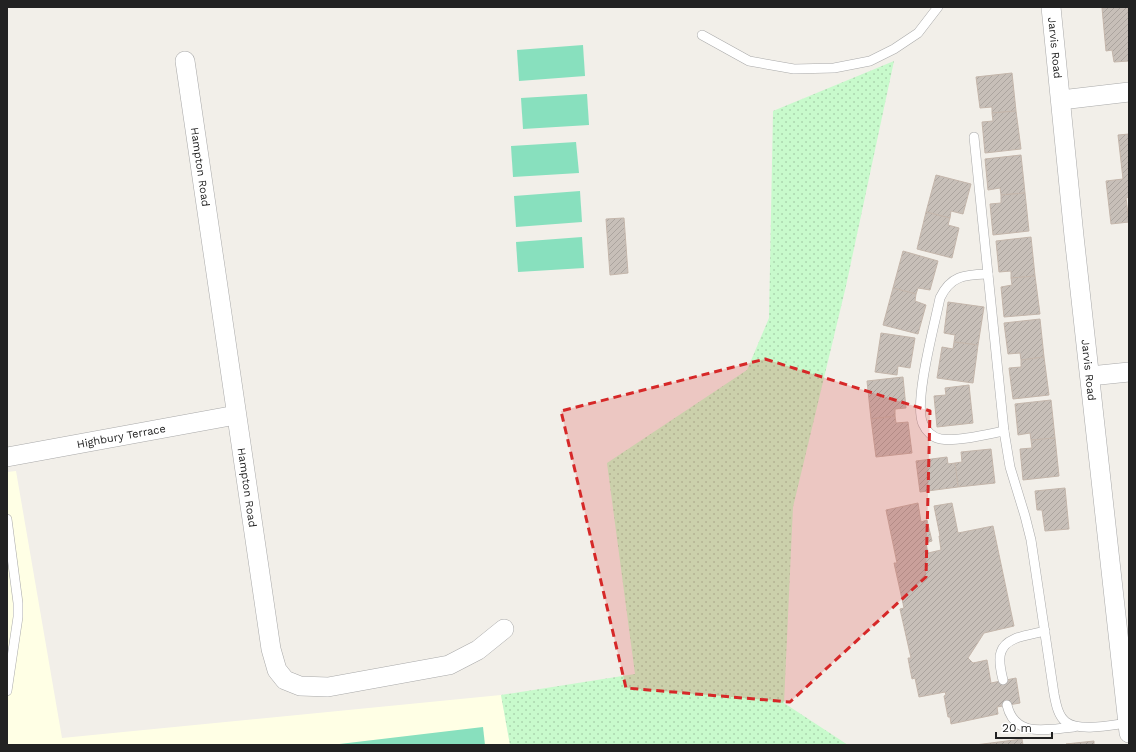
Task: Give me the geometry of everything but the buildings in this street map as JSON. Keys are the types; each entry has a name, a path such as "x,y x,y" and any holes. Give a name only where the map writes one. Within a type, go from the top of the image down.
{"street":[{"name":"Jarvis Road","path":"1051,7 1074,236 1125,657 1128,728"},
{"name":"Hampton Road","path":"185,62 271,649 277,670 285,680 300,686 328,687 449,665 478,650 504,629"},
{"path":"1061,100 1129,92"},
{"path":"1090,376 1129,372"},
{"name":"Highbury Terrace","path":"7,457 236,415"}],"lane":[{"path":"702,35 749,61 794,69 834,68 870,61 894,49 918,33 938,7"},
{"path":"974,137 1004,431 1010,467 1031,540 1054,694 1059,712 1066,722 1078,726"},
{"path":"988,274 964,276 951,281 945,288 940,298 922,383 920,407 923,423 931,434 940,439 954,439 1004,431"},
{"path":"7,520 18,610 16,639 7,691"},
{"path":"1003,680 1000,664 1000,652 1005,645 1014,639 1044,631"},
{"path":"1007,705 1012,719 1023,728 1037,730 1078,726 1128,728"}],"highlighted area":[{"path":"765,359 930,411 926,577 790,702 626,688 561,411"}],"shaded area":[{"path":"16,471 62,738 501,695 510,745 7,745 7,472"}],"green space":[{"path":"583,45 585,76 519,81 517,50"},
{"path":"894,61 846,286 793,507 784,703 848,745 510,745 501,695 635,674 607,463 747,370 769,318 773,111"},
{"path":"587,94 589,125 523,129 521,98"},
{"path":"576,142 579,173 513,177 511,146"},
{"path":"580,191 582,222 516,227 514,196"},
{"path":"582,237 584,268 518,272 516,242"},
{"path":"483,727 485,745 331,745"}]}
